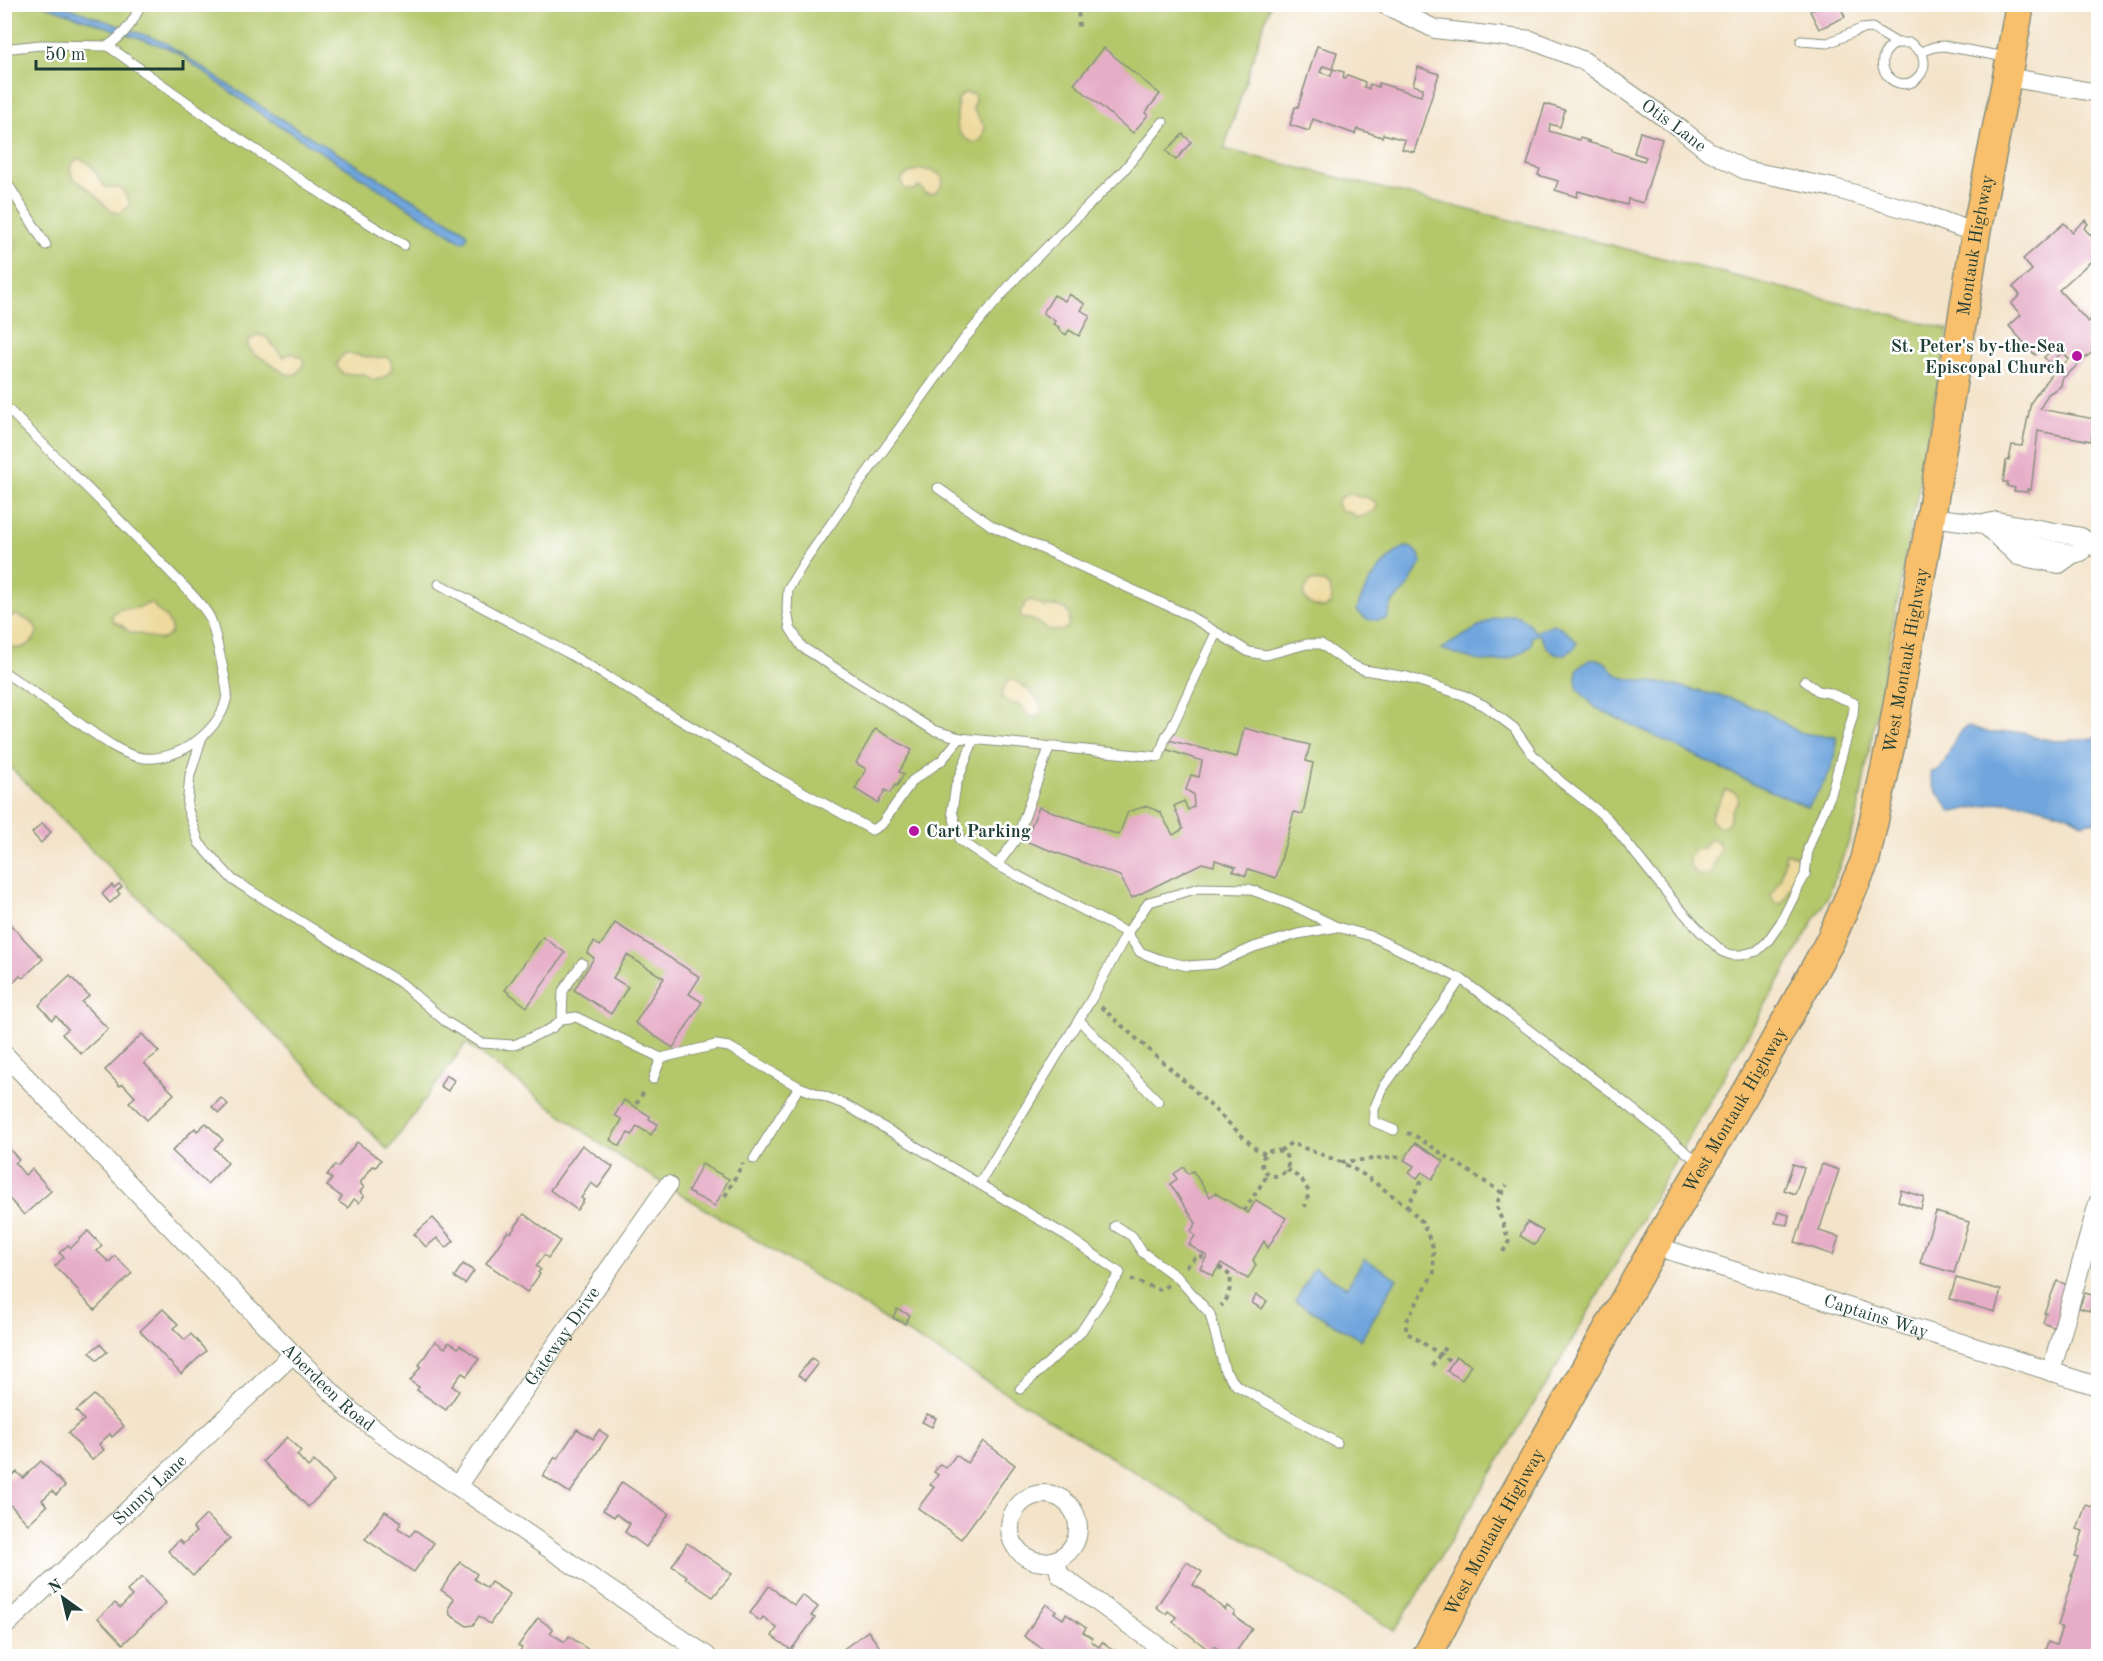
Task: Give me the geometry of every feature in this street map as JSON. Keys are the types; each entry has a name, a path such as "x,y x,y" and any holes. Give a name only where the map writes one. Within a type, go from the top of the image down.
{"main road":[{"name":"Montauk Highway","path":"1931,518 1976,232 2020,4"},
{"name":"West Montauk Highway","path":"1427,1656 1492,1533 1655,1246 1761,1066 1830,941 1865,861 1891,742 1931,518"}],"street":[{"name":"Otis Lane","path":"1383,4 1436,29 1531,40 1584,61 1707,150 1745,170 1834,188 1976,232"},
{"path":"2009,67 2098,93"},
{"path":"1931,518 1984,524 1997,521 2081,537 2098,549"},
{"path":"1984,524 2018,556 2059,564 2073,554 2098,549"},
{"name":"Aberdeen Road","path":"8,1063 350,1410 394,1443 707,1656"},
{"name":"Gateway Drive","path":"457,1486 668,1185"},
{"path":"2051,1372 2098,1203"},
{"name":"Captains Way","path":"1655,1246 2097,1386"},
{"name":"Sunny Lane","path":"4,1627 293,1354"},
{"path":"1056,1561 1060,1575 1172,1656"}],"lane":[{"path":"108,46 119,38 133,21 140,4"},
{"path":"1802,41 1828,43 1861,29 1872,28 1897,43"},
{"path":"1897,43 1910,43 1922,52 1924,64 1919,76 1908,84 1897,83 1885,73 1883,61 1891,46 1897,43"},
{"path":"4,51 40,45 108,46 226,130 334,202 404,245"},
{"path":"1922,52 1944,46 2009,67"},
{"path":"1163,122 1124,170 1016,278 965,338 856,488 788,589 787,610 790,628 802,647 933,730 973,741 1159,758 1166,736 1172,729 1216,633"},
{"path":"4,177 46,245"},
{"path":"4,405 157,558 210,618 227,694 220,715 202,737 180,752 144,758 127,753 100,737 4,672"},
{"path":"938,488 992,526 1186,614 1249,652 1266,656 1307,644 1321,644 1348,663 1364,670 1407,677 1463,695 1485,706 1514,728 1533,755 1561,782 1607,818 1701,932 1723,952 1732,955 1757,951 1767,942 1781,922 1805,875 1808,849 1831,794 1853,715 1854,703 1818,691 1805,681"},
{"path":"439,584 566,652 774,776 872,830 882,824 912,781 942,760 960,738"},
{"path":"202,737 190,775 187,807 200,843 233,880 401,983 445,1021 481,1043 514,1045 552,1028 562,1019 576,1017 661,1058 716,1045 729,1047 799,1087 844,1104 1067,1236 1120,1273 1080,1333 1020,1389"},
{"path":"973,741 956,785 952,811 960,840 997,865 1127,933 1140,952 1188,966 1216,964 1254,947 1298,934 1337,927"},
{"path":"997,865 1017,838 1049,748"},
{"path":"980,1183 1092,998 1127,933 1149,902 1199,888 1249,889 1290,904 1337,927 1371,936 1461,979 1616,1095 1702,1166"},
{"path":"562,1019 563,991 582,963"},
{"path":"1394,1130 1374,1122 1374,1109 1383,1088 1461,979"},
{"path":"1079,1020 1158,1101"},
{"path":"653,1079 661,1058"},
{"path":"754,1159 799,1087"},
{"path":"1115,1226 1132,1236 1142,1252 1178,1278 1210,1314 1225,1371 1236,1385 1337,1443"}],"path":[{"path":"1078,4 1079,27"},
{"path":"1092,998 1256,1149 1265,1154"},
{"path":"1394,1130 1414,1135 1502,1192"},
{"path":"1268,1174 1262,1163 1265,1154 1272,1150 1280,1150 1291,1143 1341,1162 1364,1175 1407,1206 1422,1222 1432,1247 1434,1272 1406,1322 1406,1332 1452,1362"},
{"path":"1280,1150 1286,1156 1287,1169 1302,1180 1309,1192 1305,1207"},
{"path":"1341,1162 1404,1156"},
{"path":"724,1196 742,1163 754,1159"},
{"path":"1268,1174 1280,1174 1287,1169"},
{"path":"1244,1211 1268,1174"},
{"path":"1407,1206 1424,1177"},
{"path":"1503,1252 1509,1241 1496,1203 1507,1185"},
{"path":"1210,1314 1224,1304 1230,1290 1231,1276 1219,1267"},
{"path":"1432,1366 1447,1344"}],"green space":[{"path":"4,5 1270,5 1224,149 1948,329 1856,822 1828,896 1560,1361 1395,1631 607,1149 466,1043 388,1150 5,762"}],"sand":[{"path":"964,93 974,94 973,109 985,127 981,140 975,143 962,136 957,125 958,99"},
{"path":"76,159 90,165 105,187 121,188 130,202 127,208 119,214 110,210 90,190 72,177 70,168"},
{"path":"921,169 940,175 943,183 936,192 925,193 920,186 913,190 904,189 901,180 907,174"},
{"path":"5,236 16,242 16,249 5,253"},
{"path":"258,335 266,337 283,357 292,353 302,358 304,362 300,371 288,374 255,355 248,346 249,340"},
{"path":"346,353 373,358 386,357 391,361 392,369 379,379 372,379 365,374 344,374 336,366 339,359"},
{"path":"1349,493 1376,502 1377,507 1374,511 1359,518 1340,510 1337,504 1339,499"},
{"path":"1310,581 1323,582 1328,585 1332,597 1330,605 1324,608 1317,607 1306,600 1303,593"},
{"path":"1031,600 1045,607 1057,606 1066,609 1070,616 1068,627 1058,631 1031,619 1022,618 1020,613 1026,602"},
{"path":"150,603 165,616 171,626 171,633 163,639 132,633 114,622 112,618 113,613 121,609 137,608"},
{"path":"5,613 11,616 17,615 35,625 37,633 35,638 26,646 15,648 6,641"},
{"path":"1009,679 1024,687 1040,704 1042,709 1036,717 1030,716 1019,704 1003,699 1002,692"},
{"path":"1726,790 1736,793 1739,800 1732,810 1728,824 1720,827 1712,821 1711,816"},
{"path":"1709,839 1718,841 1720,849 1710,874 1702,876 1692,869 1689,857 1694,850 1703,848"},
{"path":"1786,853 1798,856 1800,861 1786,898 1782,903 1777,904 1771,895 1781,877"}],"water":[{"path":"43,5 61,5 164,42 271,113 464,230 468,236 465,241 461,241 255,110 168,48"},
{"path":"1405,547 1416,551 1422,561 1407,588 1392,603 1387,619 1370,620 1363,617 1357,610 1369,583 1389,558"},
{"path":"1511,615 1524,620 1534,631 1553,624 1560,627 1577,642 1575,648 1568,653 1557,655 1545,645 1539,634 1531,637 1532,643 1529,647 1517,655 1497,662 1479,661 1441,649 1494,618"},
{"path":"1598,659 1605,662 1614,673 1624,678 1672,685 1729,698 1766,712 1798,732 1836,736 1836,747 1829,774 1808,807 1750,782 1596,708 1578,690 1576,680 1577,671 1581,666 1589,660"},
{"path":"1968,726 1990,733 2023,732 2034,737 2055,741 2098,737 2098,821 2082,823 2066,814 2026,803 2002,802 1953,812 1950,810 1934,788 1931,772 1942,766 1956,738"},
{"path":"1364,1259 1397,1278 1361,1340 1295,1301 1314,1268 1347,1287"}],"building":[{"path":"1824,4 1839,4 1845,17 1819,29 1810,11"},
{"path":"1317,46 1337,52 1332,69 1323,66 1320,72 1331,76 1333,69 1344,72 1343,78 1345,79 1347,75 1365,82 1364,87 1369,89 1370,84 1378,87 1379,83 1421,96 1423,88 1413,85 1418,67 1439,74 1414,152 1402,149 1405,140 1383,134 1382,137 1357,129 1355,134 1313,119 1309,131 1290,125"},
{"path":"1104,48 1160,94 1145,113 1148,115 1133,133 1074,84"},
{"path":"1545,104 1565,110 1560,127 1550,124 1549,131 1579,140 1580,138 1644,161 1646,157 1634,153 1640,132 1662,139 1643,203 1628,199 1627,205 1578,191 1577,197 1555,190 1558,181 1538,175 1540,169 1527,165"},
{"path":"1183,134 1191,142 1176,160 1166,151"},
{"name":"St. Peter's by-the-Sea Episcopal Church","path":"2085,220 2088,224 2084,228 2096,241 2098,239 2098,271 2090,262 2059,290 2088,322 2098,313 2098,347 2062,379 2061,386 2048,394 2040,409 2095,419 2094,425 2098,426 2098,436 2092,435 2091,441 2038,431 2031,490 2027,489 2028,492 2014,491 2015,488 2007,486 2008,482 2003,482 2006,461 2009,460 2012,445 2022,446 2031,402 2049,377 2069,359 2063,352 2049,363 2044,357 2053,350 2048,344 2035,355 2009,326 2021,315 2011,304 2020,295 2013,287 2032,270 2023,259 2064,223 2072,232"},
{"path":"1069,294 1085,304 1081,310 1090,316 1079,336 1069,330 1066,335 1053,324 1055,321 1043,313 1054,295 1065,301"},
{"path":"1244,728 1310,745 1306,761 1313,763 1303,814 1294,812 1276,878 1248,869 1246,876 1233,871 1236,867 1215,860 1214,866 1202,863 1132,898 1120,876 1025,841 1039,807 1119,835 1128,812 1146,806 1160,812 1173,835 1183,829 1174,806 1184,801 1188,810 1194,806 1193,794 1186,790 1191,775 1199,777 1202,761 1165,749 1168,740 1237,757"},
{"path":"875,729 912,750 899,772 904,774 897,786 895,785 890,793 885,790 878,803 855,789 866,769 856,763"},
{"path":"42,823 51,832 41,843 32,833"},
{"path":"119,884 122,887 117,891 120,894 110,903 102,894 112,885 114,888"},
{"path":"4,918 43,959 23,978 20,976 13,983 4,975"},
{"path":"615,923 700,977 689,994 702,1002 673,1048 635,1023 664,978 627,955 613,978 628,987 611,1014 574,990 594,958 587,953 594,942 600,946"},
{"path":"543,937 565,953 527,1007 505,990"},
{"path":"70,976 89,996 82,1002 108,1029 81,1054 62,1034 68,1029 56,1016 52,1020 39,1005"},
{"path":"142,1034 159,1052 144,1063 174,1094 147,1120 129,1102 135,1097 123,1084 120,1086 105,1070"},
{"path":"446,1075 454,1080 448,1091 440,1086"},
{"path":"221,1098 228,1104 219,1113 212,1107"},
{"path":"624,1100 650,1116 649,1119 658,1124 651,1135 637,1126 632,1135 628,1133 620,1146 610,1140 622,1120 615,1115"},
{"path":"206,1123 223,1140 214,1148 228,1163 207,1184 172,1151 195,1128 197,1131"},
{"path":"357,1142 381,1160 376,1167 373,1166 360,1183 364,1187 360,1192 364,1196 359,1203 354,1199 348,1208 339,1202 342,1197 327,1186 332,1179 327,1175 335,1165 338,1167"},
{"path":"1415,1143 1444,1161 1432,1179 1422,1172 1417,1178 1409,1173 1414,1166 1404,1160"},
{"path":"6,1145 19,1160 15,1163 25,1175 32,1169 51,1191 24,1215 4,1193"},
{"path":"582,1145 613,1167 598,1188 591,1183 581,1198 584,1200 577,1210 550,1190"},
{"path":"702,1164 729,1179 715,1206 688,1192"},
{"path":"1793,1164 1804,1168 1795,1194 1784,1190"},
{"path":"1822,1164 1839,1170 1819,1231 1839,1237 1833,1255 1795,1242"},
{"path":"1184,1167 1188,1174 1193,1171 1210,1197 1215,1193 1248,1213 1256,1200 1286,1218 1268,1248 1264,1241 1253,1260 1256,1265 1248,1279 1221,1263 1213,1276 1200,1268 1207,1256 1189,1245 1195,1236 1191,1231 1196,1223 1170,1184 1177,1179 1174,1174"},
{"path":"1901,1190 1924,1197 1921,1209 1898,1201"},
{"path":"1778,1212 1789,1215 1787,1225 1775,1223"},
{"path":"1936,1212 1969,1222 1954,1273 1920,1263"},
{"path":"524,1214 560,1241 548,1258 544,1255 536,1266 541,1270 538,1272 540,1274 527,1292 486,1263 508,1231 511,1233"},
{"path":"433,1218 454,1241 446,1248 437,1238 426,1247 414,1234"},
{"path":"1527,1222 1543,1231 1535,1245 1520,1236"},
{"path":"88,1231 102,1246 97,1251 109,1262 115,1256 132,1273 95,1310 55,1266 64,1257 59,1253 68,1245 71,1248"},
{"path":"463,1264 474,1271 465,1284 454,1277"},
{"path":"1956,1278 2001,1290 1995,1312 1950,1299"},
{"path":"2057,1281 2076,1288 2060,1330 2043,1323 2046,1313 2044,1313"},
{"path":"2085,1293 2095,1296 2090,1311 2079,1308"},
{"path":"1256,1295 1267,1301 1262,1309 1252,1303"},
{"path":"163,1309 178,1324 173,1328 185,1340 191,1334 206,1351 181,1374 140,1331"},
{"path":"897,1309 910,1315 905,1324 893,1318"},
{"path":"435,1341 445,1348 449,1342 458,1348 460,1345 479,1359 467,1376 462,1373 452,1386 459,1391 446,1410 417,1390 419,1387 410,1381"},
{"path":"100,1344 107,1352 97,1360 90,1352"},
{"path":"1456,1356 1471,1365 1462,1380 1447,1371"},
{"path":"812,1358 818,1363 805,1380 798,1375"},
{"path":"94,1395 124,1426 112,1437 110,1434 99,1444 104,1450 92,1460 68,1433 84,1420 76,1411"},
{"path":"927,1414 936,1418 932,1427 922,1422"},
{"path":"577,1429 593,1439 599,1430 608,1436 570,1493 543,1476"},
{"path":"287,1437 301,1451 297,1455 308,1467 314,1461 334,1481 308,1507 263,1461"},
{"path":"983,1441 1015,1465 961,1539 918,1508 934,1487 930,1485 938,1475 934,1472 940,1464 946,1468 956,1455 967,1463"},
{"path":"41,1461 65,1486 56,1495 52,1491 42,1500 47,1506 28,1524 4,1498 4,1482 17,1472 23,1478"},
{"path":"2098,1463 2098,1485 2092,1483"},
{"path":"622,1482 669,1514 646,1547 625,1532 630,1524 616,1514 614,1517 603,1510"},
{"path":"2098,1488 2098,1646 2095,1656 2043,1656 2048,1642 2056,1645 2062,1628 2058,1626 2083,1531 2077,1529 2086,1505 2092,1507"},
{"path":"385,1511 402,1522 398,1528 410,1536 415,1530 434,1543 414,1572 365,1539"},
{"path":"206,1515 230,1538 193,1576 168,1551 179,1540 183,1544 196,1532 193,1528"},
{"path":"687,1543 732,1574 713,1597 672,1566"},
{"path":"460,1562 477,1574 474,1579 487,1588 491,1582 510,1594 490,1624 479,1616 473,1625 467,1626 450,1615 449,1607 454,1599 441,1590"},
{"path":"1187,1562 1202,1572 1193,1585 1206,1592 1225,1610 1227,1606 1235,1612 1233,1615 1252,1629 1233,1656 1224,1656 1214,1646 1210,1651 1173,1622 1176,1617 1156,1607"},
{"path":"142,1577 166,1603 123,1644 98,1618 115,1603 120,1608 132,1596 127,1591"},
{"path":"769,1586 794,1605 802,1595 818,1607 811,1616 815,1618 791,1650 772,1636 777,1628 763,1617 760,1621 750,1613"},
{"path":"1046,1604 1063,1619 1066,1614 1086,1628 1083,1632 1099,1647 1102,1642 1123,1656 1047,1656 1042,1653 1044,1650 1024,1636"},
{"path":"538,1618 553,1629 550,1633 565,1642 569,1636 590,1651 587,1656 516,1656 522,1648 518,1646"},
{"path":"868,1631 879,1646 869,1654 871,1656 834,1656"}],"place":[{"name":"St. Peter's by-the-Sea Episcopal Church","path":"2077,356"},
{"name":"Cart Parking","path":"914,831"}]}
